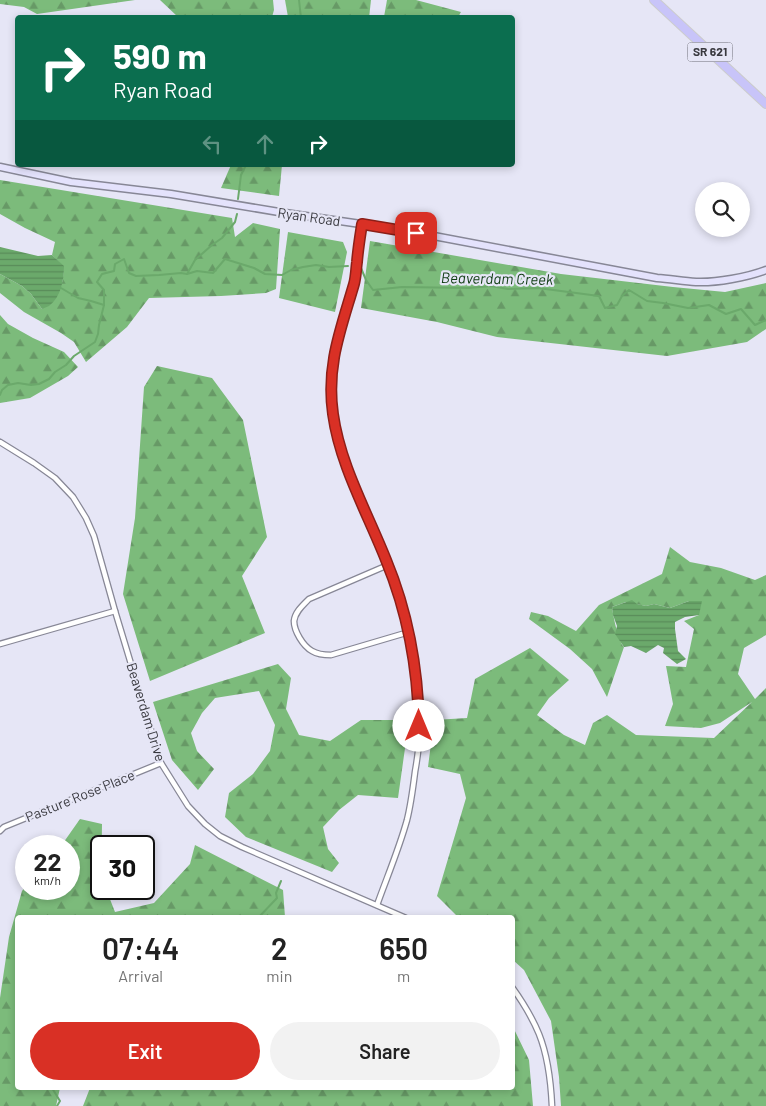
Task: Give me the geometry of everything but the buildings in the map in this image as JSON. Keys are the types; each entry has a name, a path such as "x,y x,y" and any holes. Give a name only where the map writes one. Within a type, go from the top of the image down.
{"main road":[{"name":"SR 621","path":"654,0 766,104"},
{"name":"Ryan Road","path":"0,167 71,182 170,194 481,244 657,278 697,282 721,280 766,270"}],"street":[{"path":"362,224 354,282 337,338 332,364 333,413 344,460 398,592 414,656 419,699 419,739 407,819 377,905"},
{"name":"Beaverdam Drive","path":"0,442 55,478 73,497 86,518 94,536 161,763 188,806 205,824 220,836 399,915"},
{"path":"388,565 309,599 296,615 294,621 296,631 302,642 310,650 331,655 409,632"},
{"path":"0,644 115,611"},
{"name":"Pasture Rose Place","path":"0,830 161,763"},
{"path":"515,991 539,1034 547,1066 552,1106"}],"green space":[{"path":"0,0 135,0 37,14 24,7 0,4"},
{"path":"160,0 273,0 273,15 176,15"},
{"path":"285,0 371,0 369,15 288,15"},
{"path":"387,0 416,0 461,12 459,15 384,15"},
{"path":"230,167 282,167 279,196 221,188"},
{"path":"0,180 232,218 235,237 253,223 280,229 276,289 266,293 149,298 127,327 86,362 74,342 24,312 0,293 0,274 22,286 31,294 42,309 61,286 63,266 52,255 55,242 0,214"},
{"path":"288,232 343,242 347,252 335,312 279,298"},
{"path":"370,241 561,274 673,287 725,292 766,283 766,329 747,342 667,356 497,337 437,322 361,308"},
{"path":"0,315 8,324 64,352 78,367 68,376 30,398 0,403"},
{"path":"157,366 212,378 243,420 267,537 242,576 265,633 150,681 123,594 135,518 144,387"},
{"path":"670,547 690,562 721,568 755,580 766,575 766,635 744,648 738,674 755,699 766,688 766,1106 561,1106 551,1021 524,970 515,962 515,915 456,915 437,896 466,798 460,774 428,767 434,720 467,718 475,679 530,648 569,680 549,698 537,715 564,735 585,745 593,723 607,715 636,735 714,738 752,702 720,723 701,728 665,726 673,704 666,666 686,667 694,629 684,621 699,615 689,601 670,608 654,604 646,606 626,602 612,607 618,634 624,647 607,697 592,669 570,649 529,619 531,612 548,616 576,631 599,605 662,574"},
{"path":"278,664 291,678 286,709 299,735 330,741 361,720 409,720 398,798 358,795 339,810 323,827 328,849 339,863 332,872 246,837 225,817 229,793 253,774 270,751 275,725 259,691 215,698 202,713 191,733 197,751 214,769 198,790 172,760 153,702"},
{"path":"80,819 102,824 102,835 90,835 90,900 110,900 115,912 154,903 190,864 195,845 283,890 285,915 15,915 19,900 80,900 80,835 69,835"},
{"path":"15,916 15,1090 60,1090 56,1106 0,1106 0,998 9,937"},
{"path":"515,1031 529,1060 533,1106 83,1106 89,1090 515,1090"}],"shaded area":[{"path":"0,247 38,256 52,255 64,266 61,288 49,306 42,309 31,294 22,286 0,274"},
{"path":"632,600 637,604 646,606 654,604 670,608 689,601 702,601 699,615 685,617 675,622 678,651 686,659 677,664 663,653 664,648 658,645 646,653 631,646 624,647 615,634 617,626 612,607"}],"waterway":[{"path":"299,0 301,15"},
{"path":"238,199 241,175 245,167"},
{"path":"187,274 195,260 222,238 235,222 237,214"},
{"name":"Beaverdam Creek","path":"0,395 2,390 8,385 18,383 39,384 49,379 74,356 95,342 104,305 104,290 97,282 102,274 114,271 115,264 124,259 129,273 136,276 187,274 197,271 213,273 225,259 254,268 265,274 282,275 291,270 316,265 329,267 348,266"},
{"name":"Beaverdam Creek","path":"361,268 373,290 402,287 469,288 491,286 508,289 538,288 599,296 605,308 617,305 622,296 629,290 647,301 688,308 709,305 726,314 741,309 755,325 766,320"},
{"path":"61,288 78,298 104,305"},
{"path":"261,915 277,898 276,893 281,881"},
{"path":"53,1090 60,1101 57,1106"}],"route":[{"path":"416,233 362,224 354,282 336,343 331,384 333,413 344,460 388,565 407,623 414,656 419,699 419,726"}]}
